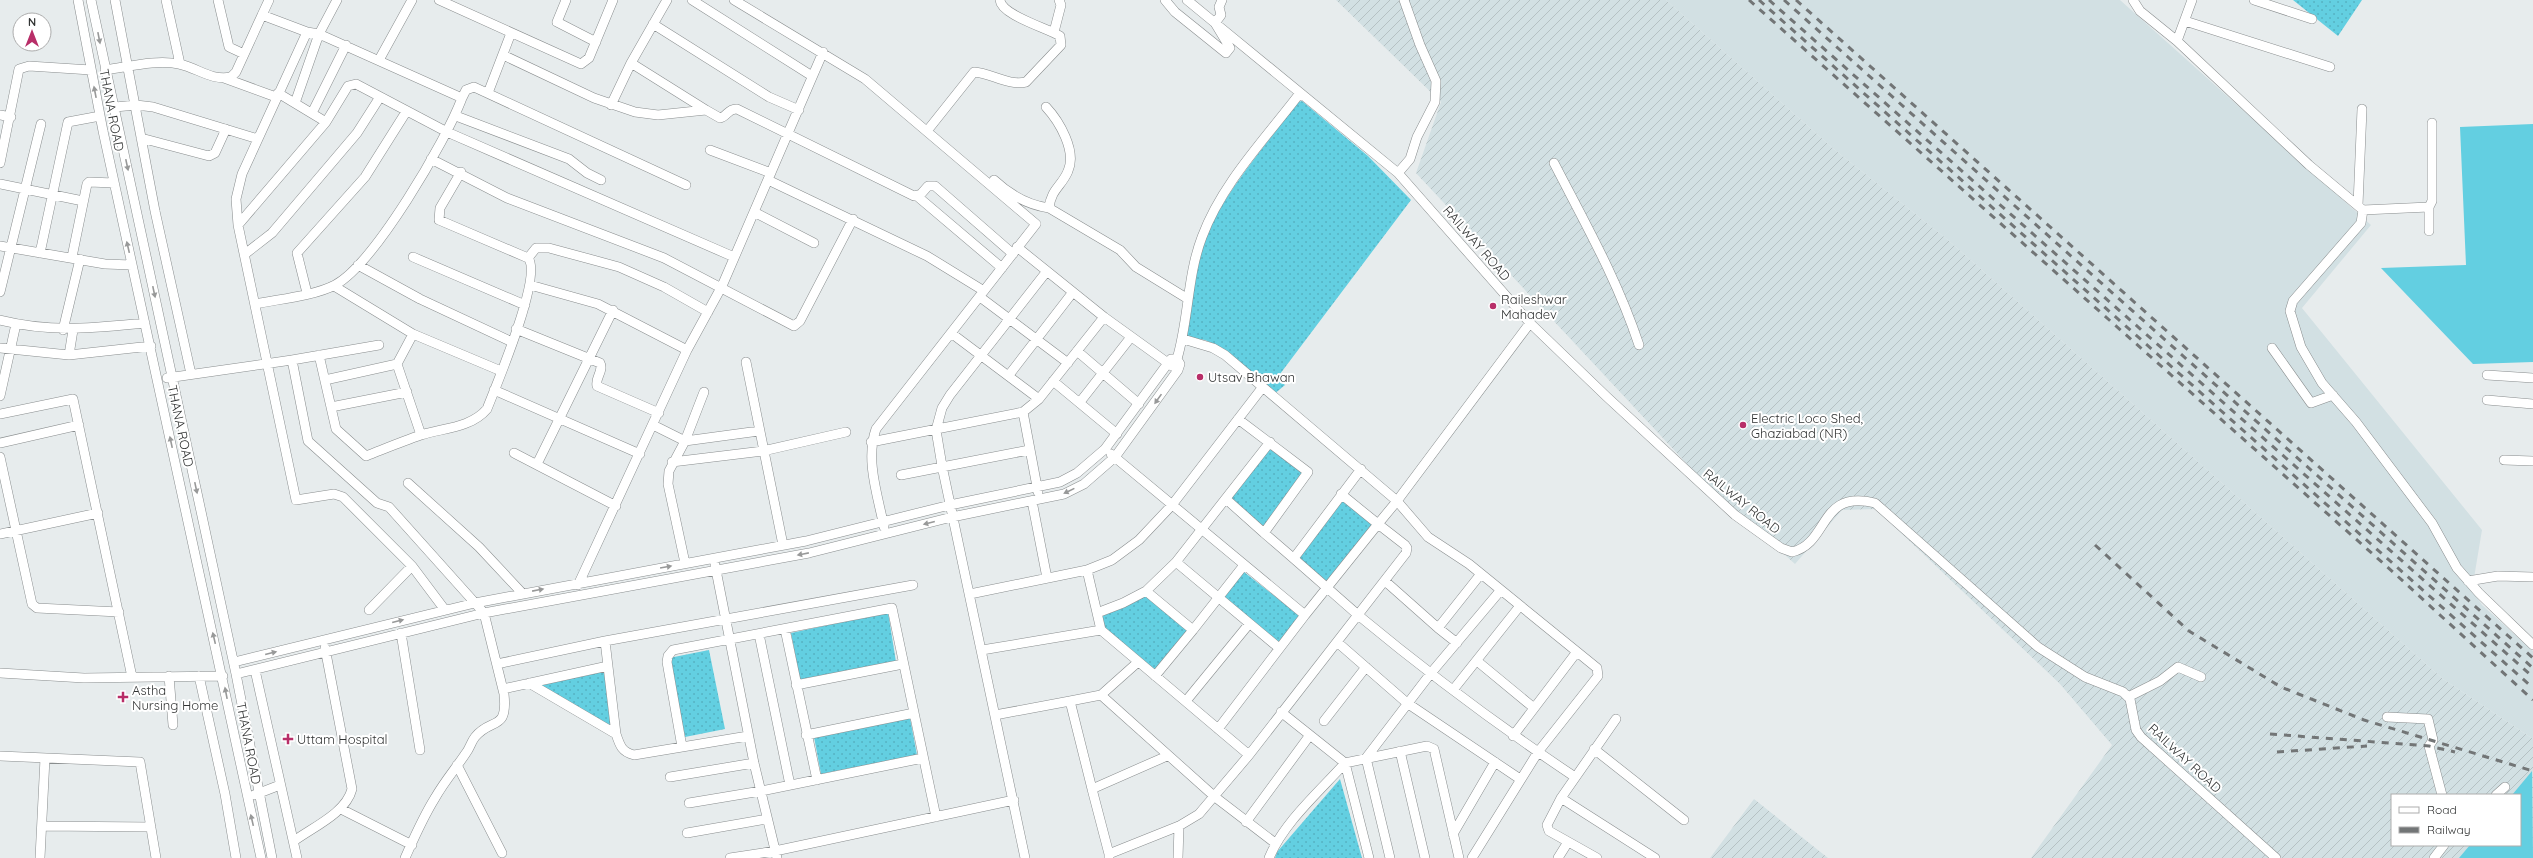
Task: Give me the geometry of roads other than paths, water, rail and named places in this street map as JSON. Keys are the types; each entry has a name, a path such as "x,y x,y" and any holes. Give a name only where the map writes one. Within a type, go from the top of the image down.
{"street":[{"name":"THANA ROAD","path":"78,0 114,183 223,676 247,797 261,858"},
{"name":"THANA ROAD","path":"91,0 234,662 272,858"},
{"path":"115,0 129,67 141,138 191,374"},
{"path":"166,0 180,64"},
{"path":"218,0 229,47 244,54"},
{"path":"105,70 165,63 180,64 212,77 231,77 236,72 269,0"},
{"path":"378,60 412,0"},
{"path":"439,0 581,64 586,62 589,58 613,0"},
{"path":"566,0 557,22 596,42"},
{"path":"611,105 631,63 667,0"},
{"path":"692,0 812,76"},
{"path":"736,0 865,79 1036,224 876,429 871,442 871,456 885,534"},
{"path":"927,131 974,72 982,72 1011,82 1026,82 1061,45 1060,36 1004,9 1000,0"},
{"path":"1054,32 1061,6 1060,0"},
{"path":"1165,0 1175,12 1226,53 1230,48 1211,21 1187,0"},
{"path":"1211,21 1220,15 1219,7 1222,0"},
{"path":"1398,173 1410,159 1417,137 1435,102 1436,81 1420,45 1404,0"},
{"path":"2133,0 2140,11 2177,41 2304,160 2360,208 2429,207"},
{"path":"2177,41 2191,0"},
{"path":"2254,0 2312,19"},
{"path":"295,103 319,34 335,1"},
{"path":"262,15 307,32 319,34 346,44 462,98"},
{"path":"2185,20 2330,67"},
{"name":"RAILWAY ROAD","path":"1211,21 1398,173 1530,323 1691,476 1735,515 1781,548 1792,552 1808,545 1826,518 1837,507 1849,500 1861,500 1875,503 2038,647 2079,674 2123,692 2128,697 2136,730 2140,737 2276,858"},
{"path":"653,24 763,93 799,110"},
{"path":"307,32 242,174 236,199 238,224 266,364 296,500 334,494 343,497 412,566 445,610"},
{"path":"488,93 511,33"},
{"path":"312,113 346,44"},
{"path":"573,596 687,350 722,286 823,52"},
{"path":"503,55 611,105 658,115 706,110"},
{"path":"631,63 720,118 733,108 737,109 787,135 918,196 1002,268"},
{"path":"0,162 11,117 19,69 29,66 91,70"},
{"path":"224,78 277,95 295,103 326,122"},
{"path":"238,224 326,122 348,86 351,84 380,97 406,112 447,132 734,257"},
{"path":"255,304 334,286 346,278 377,243 447,132 456,116 462,98 470,87 488,93 686,185"},
{"path":"236,674 484,613 809,552 952,517 1064,494 1084,484 1115,457 1178,365 1188,299 1202,237 1212,215 1232,182 1300,93"},
{"path":"245,254 263,243 358,133 380,97"},
{"path":"115,107 136,105 153,108 258,139"},
{"path":"1046,107 1056,117 1070,154 1068,171 1050,196 1049,208"},
{"path":"2362,109 2361,223 2297,293 2290,311 2301,347 2322,383 2356,422 2428,517 2457,568 2468,581 2533,645"},
{"path":"307,293 297,253 365,177 406,112"},
{"path":"0,115 11,117"},
{"path":"40,253 68,122 100,116"},
{"path":"456,116 569,159 587,173 601,180"},
{"path":"2429,231 2429,207 2432,201 2432,122"},
{"path":"0,292 41,124"},
{"path":"141,138 209,156 215,153 226,129"},
{"path":"942,144 1023,200 1036,206 1049,208 1120,250 1136,267 1188,299"},
{"path":"710,150 770,176 853,220 927,256 982,294 1009,319 1068,363"},
{"path":"431,158 462,172 507,198 664,258 722,286 790,325 798,324 836,256 853,220"},
{"path":"1554,163 1604,256 1624,300 1639,345"},
{"path":"319,355 336,429 366,456 421,435 467,423 480,417 487,409 512,342 530,285 533,268 528,258 439,220 440,208 462,172"},
{"path":"63,330 76,258 83,201 88,182 114,183"},
{"path":"0,184 83,201"},
{"path":"918,196 928,186 936,186 1015,250 1047,271 1131,337 1168,364 1178,365"},
{"path":"754,212 814,244"},
{"path":"0,246 116,265 132,265"},
{"path":"528,258 536,248 549,248 619,267 664,287 708,312"},
{"path":"413,257 524,305"},
{"path":"358,265 414,296 512,342"},
{"path":"1025,858 982,650 952,517 936,430 942,408 980,353 1047,271"},
{"path":"530,285 580,298 612,310 687,350"},
{"path":"334,286 413,334 501,371"},
{"path":"1009,375 1073,292"},
{"path":"537,464 612,310"},
{"path":"871,442 1023,412 1039,398 1104,317"},
{"path":"0,320 16,324 63,330 145,323"},
{"path":"1218,729 1305,615 1328,589 1378,524 1398,501 1530,323"},
{"path":"0,396 16,324"},
{"path":"516,329 600,363 601,366 597,386 659,413"},
{"path":"69,355 73,330"},
{"path":"951,333 1039,398"},
{"path":"413,334 397,364 421,435"},
{"path":"1080,402 1131,337"},
{"path":"1183,339 1212,348 1225,355 1262,388 1398,501 1416,525 1428,537 1480,575 1576,653 1597,668 1598,676 1538,752 1472,858"},
{"path":"158,379 266,364 379,345"},
{"path":"0,348 69,355 150,346"},
{"path":"2272,348 2311,403 2333,395"},
{"path":"1077,351 1139,404"},
{"path":"292,360 308,441 377,503 389,508 484,613 503,689 505,707 502,718 495,725 479,732 434,799 407,857"},
{"path":"746,362 783,545"},
{"path":"325,380 397,364"},
{"path":"234,662 475,603 579,582 783,545 950,505 1060,482 1077,473 1105,449 1168,364"},
{"path":"2487,375 2533,378"},
{"path":"1053,381 1117,434"},
{"path":"970,594 1087,570 1112,560 1139,540 1172,505 1262,388"},
{"path":"494,390 640,454"},
{"path":"331,407 407,392"},
{"path":"685,563 668,484 669,471 672,462 685,442 704,392"},
{"path":"0,414 73,399 132,677"},
{"path":"2487,400 2533,404"},
{"path":"1023,412 1037,487 1036,500 1047,578"},
{"path":"1238,419 1308,472 1264,533"},
{"path":"0,443 79,425"},
{"path":"653,425 685,442 759,431"},
{"path":"672,462 763,451 846,432"},
{"path":"1097,613 1123,604 1146,591 1176,562 1270,442"},
{"path":"1105,449 1305,615"},
{"path":"901,474 1029,450"},
{"path":"514,453 616,506"},
{"path":"0,457 30,602 34,607 119,612"},
{"path":"2504,460 2533,460"},
{"path":"1294,558 1361,469"},
{"path":"408,483 479,547 522,593"},
{"path":"1070,701 1109,856 1179,826 1199,814 1215,797 1249,755 1281,712 1386,581 1407,548 1341,494"},
{"path":"1226,498 1328,589 1431,673 1513,736 1575,777"},
{"path":"0,534 98,513"},
{"path":"196,555 210,551"},
{"path":"714,558 731,640 748,736 776,854"},
{"path":"1176,562 1218,599 1279,648"},
{"path":"1155,676 1244,565"},
{"path":"369,610 412,566"},
{"path":"1087,570 1101,630 1249,755"},
{"path":"1438,628 1480,575"},
{"path":"2468,581 2498,576 2533,577"},
{"path":"1386,581 1438,628 1457,642"},
{"path":"496,664 726,618 913,585"},
{"path":"1146,591 1193,630"},
{"path":"1366,758 1431,673 1500,591"},
{"path":"205,596 219,593"},
{"path":"1453,690 1519,607"},
{"path":"682,747 668,656 673,650 892,608 936,817"},
{"path":"1186,701 1249,624"},
{"path":"785,629 806,735 817,780"},
{"path":"982,650 1101,630"},
{"path":"401,633 420,750"},
{"path":"759,634 790,785"},
{"path":"294,841 341,809 350,798 352,778 324,641"},
{"path":"605,641 616,734 620,747 625,753 634,755 748,736"},
{"path":"1337,642 1407,703 1520,779"},
{"path":"1513,736 1576,653"},
{"path":"1477,661 1534,708"},
{"path":"995,715 1101,695 1138,662"},
{"path":"796,685 903,664"},
{"path":"503,689 608,666"},
{"path":"1324,720 1366,667"},
{"path":"2128,697 2160,681 2178,667 2201,677"},
{"path":"255,670 297,858"},
{"path":"0,673 84,678 223,676"},
{"path":"169,676 173,725"},
{"path":"199,676 225,794 236,858"},
{"path":"529,683 616,734"},
{"path":"1101,695 1215,797 1275,843"},
{"path":"1281,712 1345,763 1369,858"},
{"path":"806,735 914,713"},
{"path":"2387,717 2428,719 2433,740 2429,746 2442,794"},
{"path":"1597,858 1568,842 1547,828 1548,821 1561,798 1616,719"},
{"path":"1246,822 1310,735"},
{"path":"1269,858 1275,843 1345,763 1427,746 1434,749 1459,858"},
{"path":"1594,749 1684,820"},
{"path":"1400,751 1425,858"},
{"path":"0,756 140,762 156,858"},
{"path":"1092,789 1168,756"},
{"path":"40,858 45,758"},
{"path":"689,803 761,791 923,758"},
{"path":"1366,758 1390,858"},
{"path":"670,777 754,762"},
{"path":"1453,834 1495,762"},
{"path":"457,765 502,853"},
{"path":"247,797 259,794 280,785"},
{"path":"2497,794 2505,787"},
{"path":"1561,798 1655,858"},
{"path":"730,858 776,854 1014,800"},
{"path":"341,809 412,845"},
{"path":"687,833 767,819"},
{"path":"42,826 151,827"},
{"path":"1178,858 1179,826"},
{"path":"1558,858 1568,842"},
{"path":"2434,858 2443,846"}],"railway":[{"path":"1749,0 2393,572 2533,700"},
{"path":"1759,0 2533,688"},
{"path":"1769,0 2533,677"},
{"path":"1784,0 2533,668"},
{"path":"1796,0 2533,658"},
{"path":"2095,545 2189,631 2281,687 2364,720 2533,771"},
{"path":"2270,734 2429,746 2455,752"},
{"path":"2277,752 2367,746"}],"place":[{"name":"Raileshwar Mahadev","path":"1493,306"},
{"name":"Utsav Bhawan","path":"1200,377"},
{"name":"Electric Loco Shed, Ghaziabad (NR)","path":"1743,425"},
{"name":"Astha Nursing Home","path":"123,697"},
{"name":"Uttam Hospital","path":"288,739"}]}
